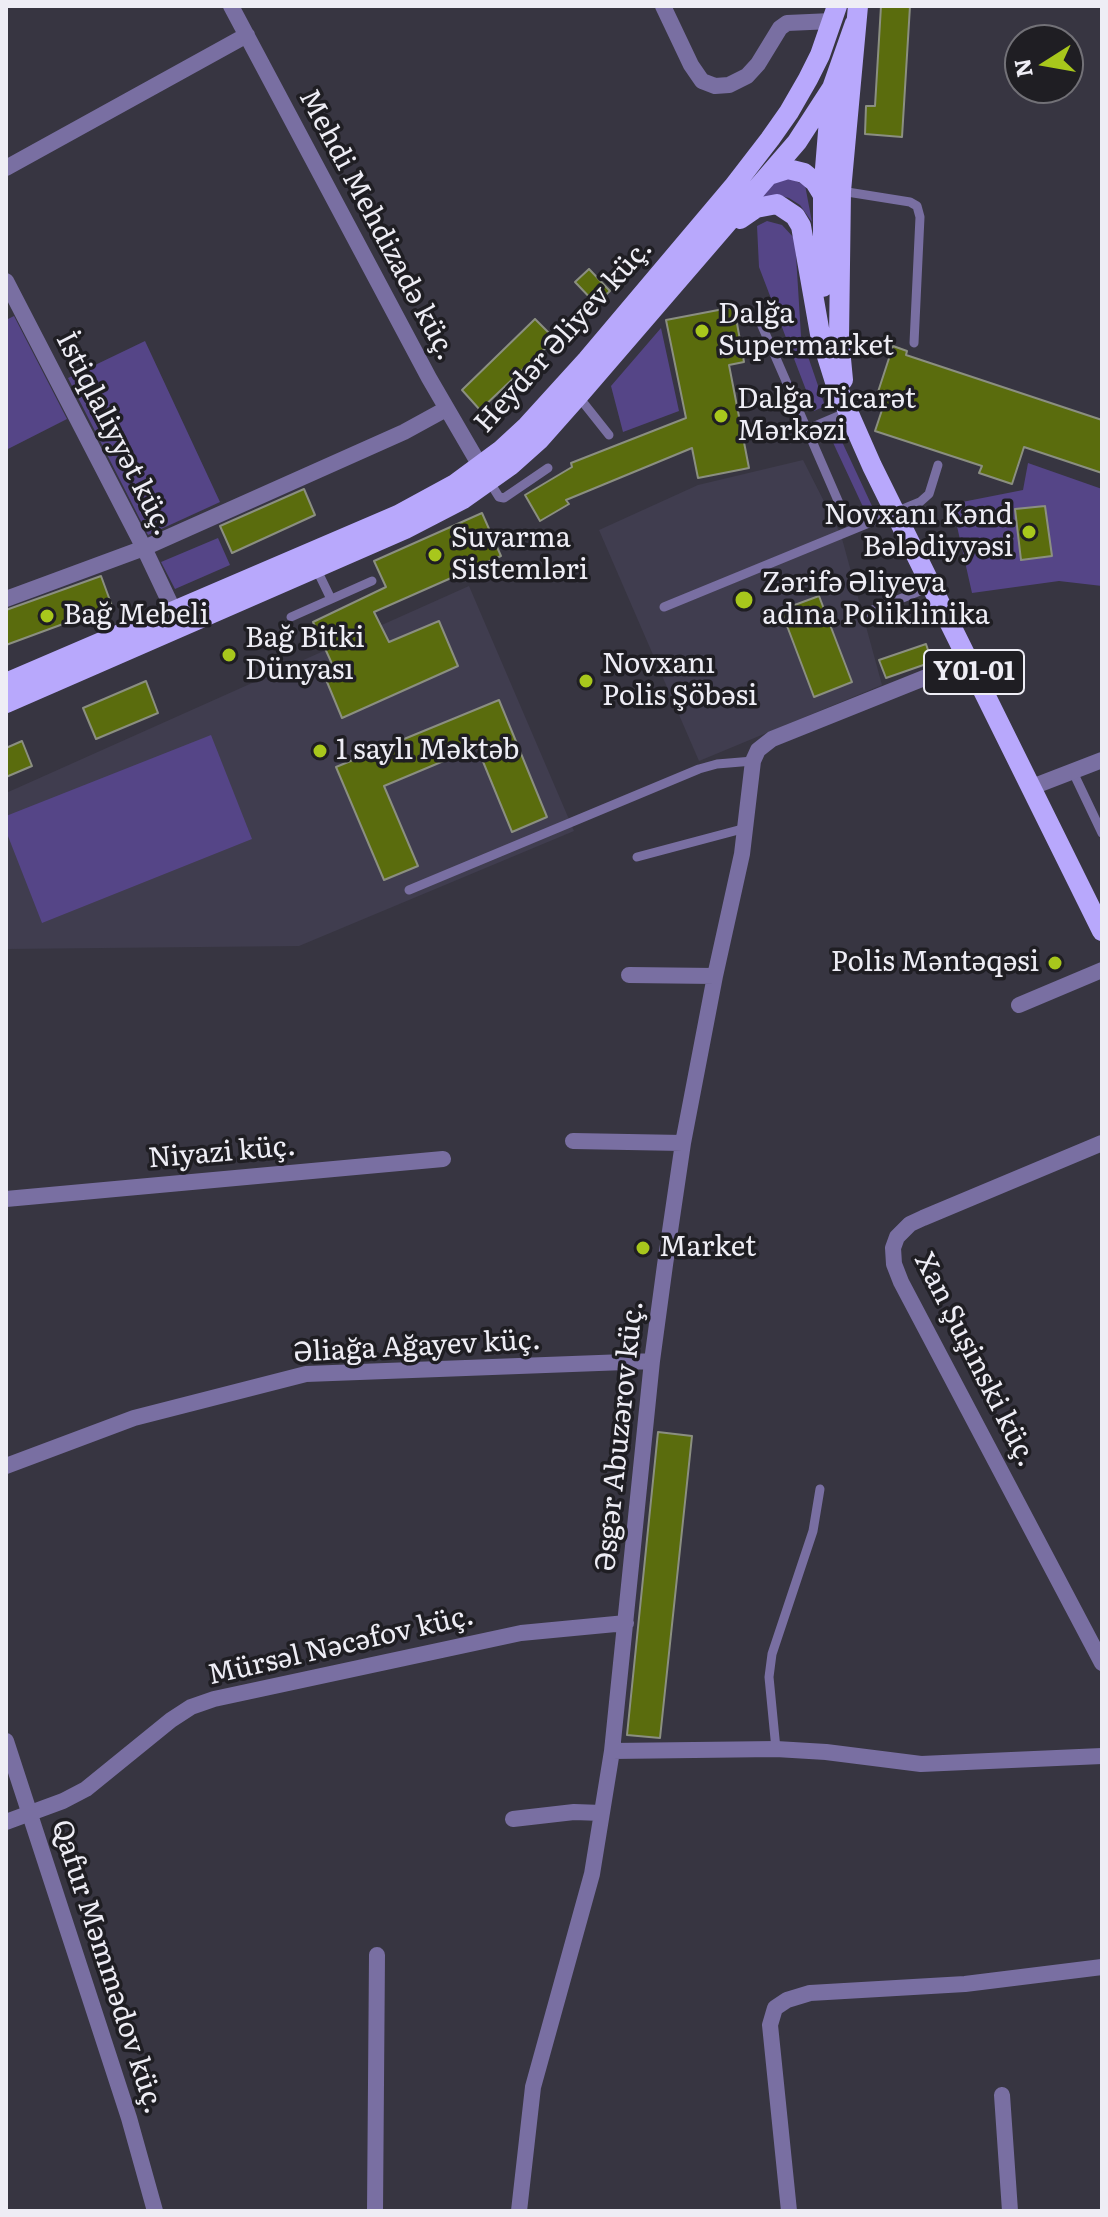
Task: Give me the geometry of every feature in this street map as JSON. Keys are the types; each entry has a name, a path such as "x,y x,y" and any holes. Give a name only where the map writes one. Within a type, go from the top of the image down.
{"main road":[{"path":"837,11 832,88 831,215 838,250 840,363 848,412"},
{"name":"Heydər Əliyev küç.","path":"6,683 316,568 437,514 485,473 587,360 733,187 789,112 820,55 837,11"},
{"path":"718,237 797,142 832,88 857,14"},
{"path":"848,412 834,367 825,314 832,192 857,14"},
{"path":"733,187 794,169 832,192"},
{"path":"718,237 756,208 767,205 777,204 795,216 805,241 823,345 848,412"},
{"name":"Heydər Əliyev küç.","path":"6,703 398,515 455,484 485,473 533,446 718,237"},
{"name":"Y01-01","path":"848,412 1102,931"}],"street":[{"name":"Mehdi Mehdizadə küç.","path":"231,6 446,409 485,473"},
{"path":"663,6 691,65 702,81 715,86 729,85 747,76 780,28 787,23 837,11"},
{"path":"6,168 247,35"},
{"name":"İstiqlaliyyət küç.","path":"6,281 178,620"},
{"path":"6,599 144,548 404,432 446,409"},
{"path":"753,761 758,750 772,739 969,660"},
{"path":"1032,787 1102,760"},
{"name":"Əsgər Abuzərov küç.","path":"519,2211 533,2087 583,1914 602,1813 612,1751 652,1361 683,1143 746,828 753,761"},
{"path":"1019,1005 1102,970"},
{"path":"629,975 715,976"},
{"path":"573,1141 683,1143"},
{"name":"Xan Şuşinski küç.","path":"1102,1143 923,1218 904,1231 893,1248 894,1264 901,1282 1102,1663"},
{"name":"Niyazi küç.","path":"6,1199 443,1159"},
{"name":"Əliağa Ağayev küç.","path":"6,1466 134,1418 306,1374 652,1361"},
{"name":"Mürsəl Nəcəfov küç.","path":"6,1822 86,1789 171,1720 191,1707 214,1699 521,1633 626,1623"},
{"name":"Qafur Məmmədov küç.","path":"6,1741 129,2118 155,2211"},
{"path":"612,1751 776,1749 921,1764 1102,1756"},
{"path":"513,1819 574,1812 602,1813"},
{"path":"375,2211 377,1955"},
{"path":"789,2211 770,2025 775,2008 787,2000 810,1993 965,1984 1102,1967"},
{"path":"1002,2095 1010,2211"}],"lane":[{"path":"832,192 910,202 917,206 920,217 914,343"},
{"path":"759,319 839,503"},
{"path":"578,396 609,435"},
{"path":"808,429 848,412"},
{"path":"664,607 920,502 929,494 938,465"},
{"path":"485,473 499,497 504,498 548,468"},
{"path":"916,554 961,544"},
{"path":"316,568 331,599"},
{"path":"291,617 372,581"},
{"path":"863,614 932,586"},
{"path":"409,890 699,769 753,761"},
{"path":"1072,770 1102,833"},
{"path":"637,857 746,828"},
{"path":"776,1749 769,1677 772,1654 813,1531 820,1489"}],"shaded area":[{"path":"786,177 805,185 812,222 800,205 789,198 778,195 757,198 776,178"},
{"path":"767,221 782,225 795,239 801,336 825,406 814,411 759,267 757,226"},
{"path":"14,316 67,419 6,450 6,320"},
{"path":"661,328 679,411 623,432 611,386"},
{"path":"145,341 220,502 148,535 68,378"},
{"path":"837,431 872,506 864,509 829,434"},
{"name":"Zərifə Əliyeva adına Poliklinika","path":"803,460 841,535 882,685 699,761 599,530 698,485"},
{"path":"1028,463 1102,489 1102,586 1059,581 972,593 952,504 1023,490"},
{"path":"218,538 230,565 175,589 161,562"},
{"name":"1 saylı Məktəb","path":"469,586 574,831 299,946 6,949 6,793"},
{"path":"211,735 252,839 42,923 6,831 6,816"}],"building":[{"path":"881,6 910,6 902,137 865,134 866,106 875,106"},
{"path":"589,269 610,291 596,304 575,282"},
{"path":"734,307 744,362 729,365 749,468 698,478 692,448 566,500 569,504 540,521 525,495 572,467 571,463 686,418 666,320"},
{"path":"535,319 555,339 480,410 462,390"},
{"path":"893,346 907,351 906,355 1102,420 1102,473 1024,447 1012,484 979,473 982,466 875,431 885,401 876,398"},
{"path":"304,489 315,515 232,553 220,526"},
{"path":"1045,506 1052,556 1021,560 1015,509"},
{"path":"482,513 501,556 374,612 389,642 439,621 458,666 342,718 322,670 333,666 313,622 386,587 374,561"},
{"path":"101,576 112,606 6,645 6,610"},
{"path":"819,596 852,682 814,697 781,610"},
{"path":"926,644 932,662 886,678 879,660"},
{"path":"146,681 158,713 96,739 83,708"},
{"path":"499,700 547,817 512,832 477,747 384,786 418,866 384,880 336,767"},
{"path":"22,741 32,766 6,777 6,748"},
{"path":"658,1432 692,1436 660,1738 627,1735"}],"place":[{"name":"Dalğa Supermarket","path":"702,331"},
{"name":"Dalğa Ticarət Mərkəzi","path":"721,416"},
{"name":"Novxanı Kənd Bələdiyyəsi","path":"1029,532"},
{"name":"Suvarma Sistemləri","path":"435,555"},
{"name":"Zərifə Əliyeva adına Poliklinika","path":"744,600"},
{"name":"Bağ Mebeli","path":"47,616"},
{"name":"Bağ Bitki Dünyası","path":"229,655"},
{"name":"Novxanı Polis Şöbəsi","path":"586,681"},
{"name":"1 saylı Məktəb","path":"320,751"},
{"name":"Polis Məntəqəsi","path":"1055,963"},
{"name":"Market","path":"643,1248"}]}
